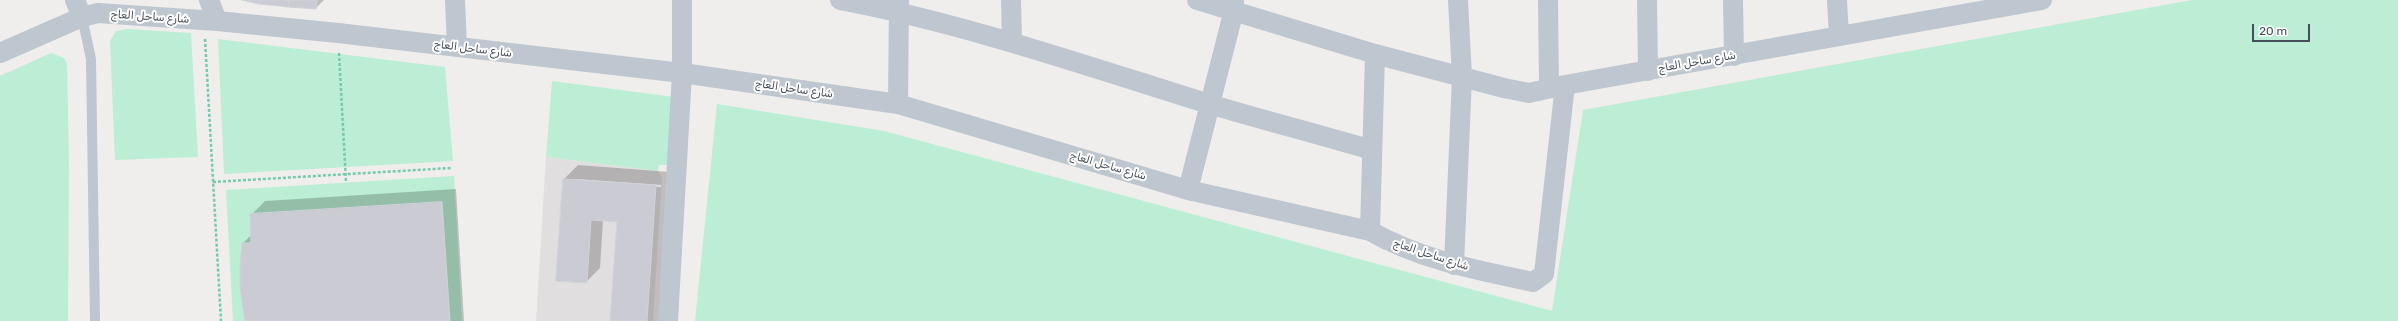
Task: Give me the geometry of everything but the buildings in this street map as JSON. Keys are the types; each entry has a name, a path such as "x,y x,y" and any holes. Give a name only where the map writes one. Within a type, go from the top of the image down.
{"street":[{"path":"209,0 211,21"},
{"path":"455,0 457,47"},
{"path":"668,321 682,72 682,0"},
{"path":"840,0 899,6 1211,104 1372,150"},
{"path":"1011,0 1012,41"},
{"path":"1197,0 1234,5 1375,54 1529,93 1557,86 1548,0"},
{"path":"1454,265 1462,77 1458,0"},
{"path":"1647,0 1648,71"},
{"path":"1733,0 1734,56"},
{"path":"1837,0 1839,36"},
{"name":"شارع ساحل العاج","path":"0,53 78,9 98,13 211,21 338,33 682,72 898,104 1188,190 1370,231 1396,246 1454,265 1533,282 1544,274 1557,86 1734,56 2042,0"},
{"path":"1188,190 1211,104 1234,5"},
{"path":"898,104 899,6"},
{"path":"1370,231 1375,54"}],"lane":[{"path":"78,9 90,59 95,321"}],"path":[{"path":"211,21 213,182 221,321"},
{"path":"338,33 346,182"},
{"path":"213,182 451,168"}],"shaded area":[{"path":"546,157 658,171 662,177 653,321 536,321"}],"green space":[{"path":"2192,0 2398,0 2398,321 695,321 717,104 884,131 1552,311 1583,110"},
{"path":"128,29 191,33 198,157 115,160 110,41 116,31"},
{"path":"218,39 445,67 453,161 224,174"},
{"path":"51,53 64,58 67,64 69,162 68,321 0,321 0,76"},
{"path":"552,81 674,97 667,165 659,165 658,171 546,157"},
{"path":"454,176 462,321 233,321 226,190"}]}
